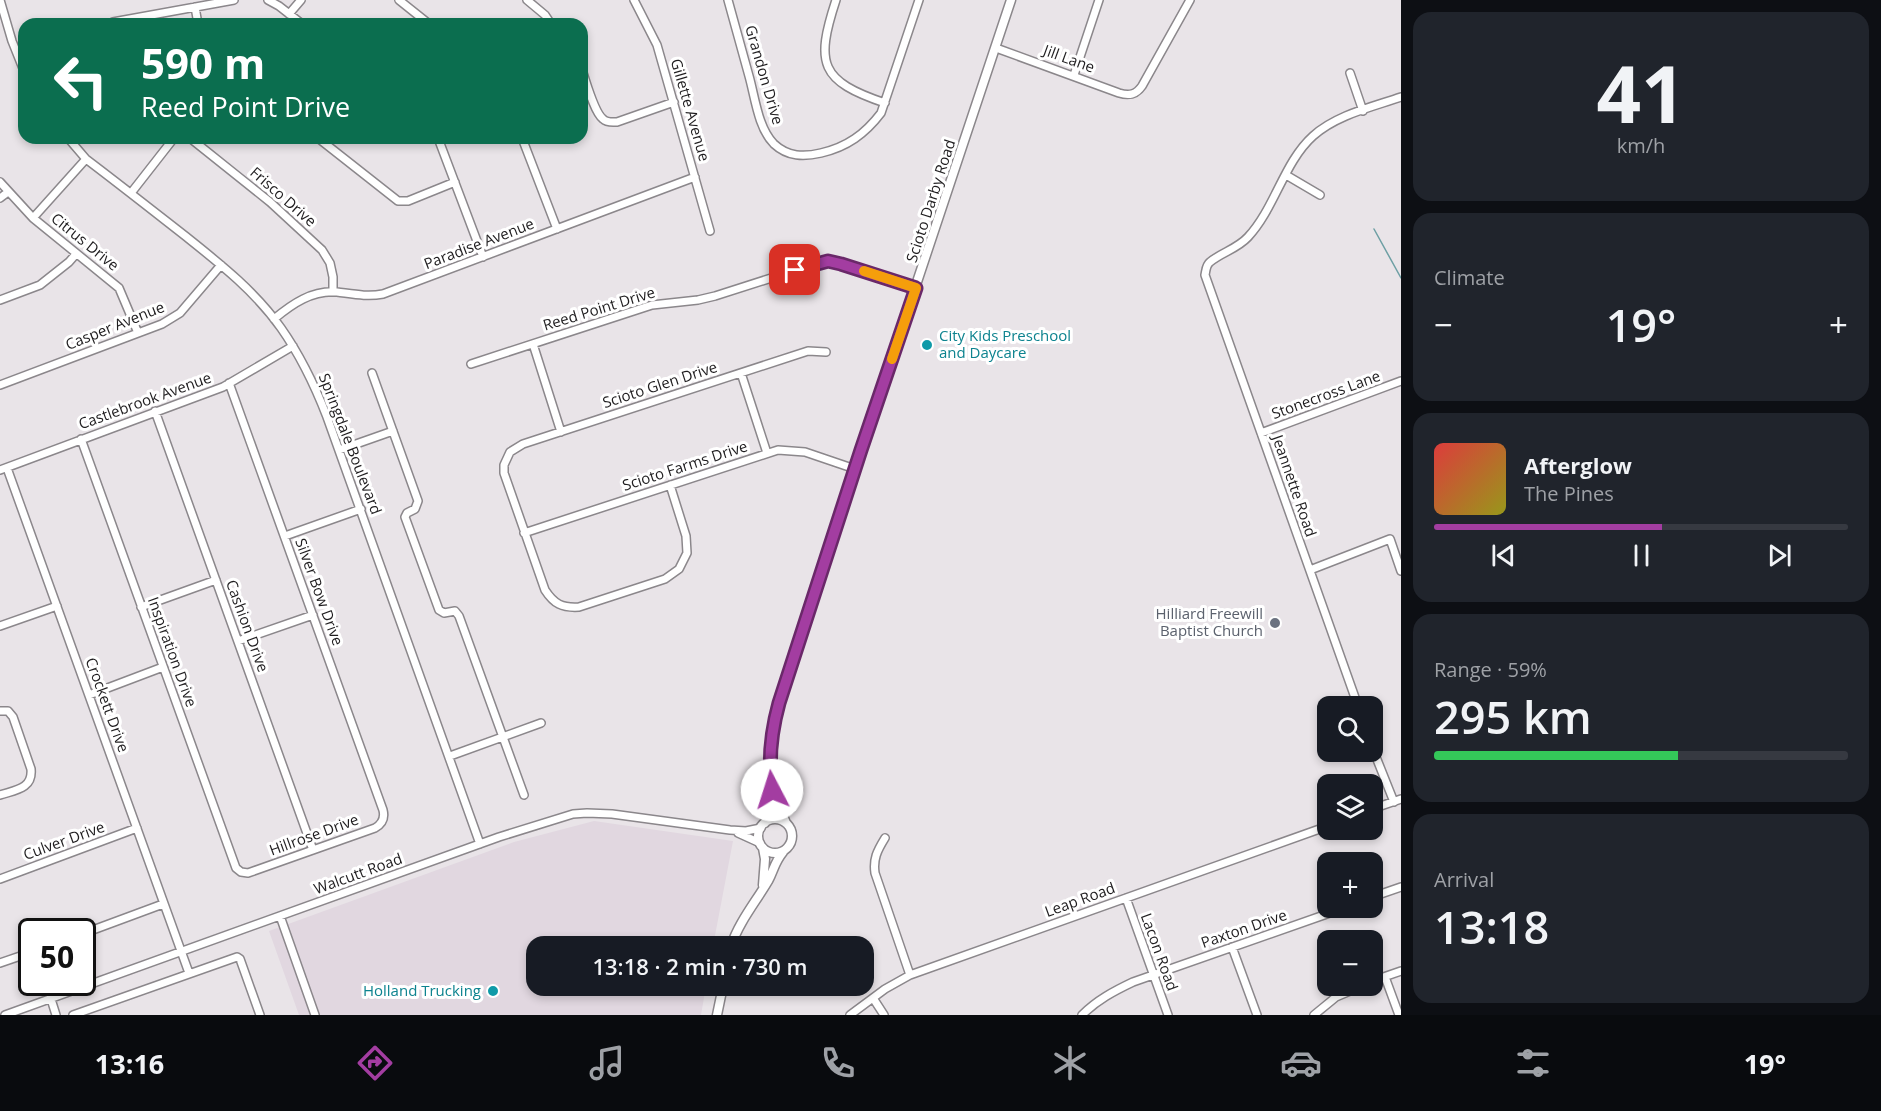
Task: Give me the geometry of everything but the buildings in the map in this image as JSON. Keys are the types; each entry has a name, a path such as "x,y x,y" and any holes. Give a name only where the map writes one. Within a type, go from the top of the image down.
{"main road":[{"name":"Scioto Darby Road","path":"763,825 771,814 770,756 774,722 855,469 1011,0"},
{"name":"Scioto Darby Road","path":"772,790 786,824"},
{"path":"735,936 769,879 775,861 787,849 792,839 792,834 786,824 776,819 763,825 759,833 765,859 763,888"},
{"path":"762,846 772,853 783,852"},
{"path":"717,1015 721,996"}],"street":[{"path":"0,0 18,56"},
{"path":"140,18 234,0"},
{"path":"268,0 294,18"},
{"path":"289,14 301,0"},
{"path":"400,0 422,18"},
{"path":"527,0 547,18"},
{"name":"Gillette Avenue","path":"634,0 657,45 710,231"},
{"name":"Grandon Drive","path":"728,0 764,127 772,142 784,151 809,156 841,147 863,134 872,125 885,104"},
{"path":"836,0 824,42 824,52 830,70 840,84 848,89 885,104 920,0"},
{"path":"1074,75 1099,0"},
{"name":"Jill Lane","path":"996,48 1126,95 1133,94 1143,86 1191,0"},
{"path":"195,7 197,18"},
{"path":"1350,74 1363,111"},
{"path":"588,86 602,119 609,122 617,122 674,102"},
{"path":"1320,195 1286,175 1304,144 1335,120 1401,97"},
{"name":"Springdale Boulevard","path":"73,144 86,159 221,265 274,319 293,346 313,382 339,450 480,844"},
{"path":"131,193 169,144"},
{"name":"Frisco Drive","path":"198,144 270,202 322,250 330,263 333,292"},
{"path":"326,144 398,201 408,201 455,182"},
{"path":"440,144 483,257"},
{"path":"524,144 557,229"},
{"path":"33,218 86,159"},
{"name":"Jeannette Road","path":"1286,175 1254,230 1238,246 1210,262 1205,274 1355,696"},
{"name":"Paradise Avenue","path":"274,319 294,303 312,295 333,292 370,297 383,294 695,177"},
{"name":"Citrus Drive","path":"0,182 33,218 119,288 138,333"},
{"path":"0,198 8,192"},
{"path":"0,300 40,285 69,262 75,254"},
{"name":"Reed Point Drive","path":"471,364 652,305 715,296 828,261 916,288"},
{"name":"Casper Avenue","path":"0,385 162,324 180,313 221,265"},
{"path":"533,344 561,432"},
{"name":"Castlebrook Avenue","path":"4,469 230,383 293,346"},
{"name":"Scioto Glen Drive","path":"524,533 504,473 510,452 518,446 808,351 826,352"},
{"path":"372,373 418,501 415,509 407,513 405,518 439,610 444,613 455,611 459,616 524,795"},
{"path":"741,373 767,453"},
{"name":"Stonecross Lane","path":"1261,433 1401,381"},
{"name":"Silver Bow Drive","path":"230,383 383,810"},
{"name":"Cashion Drive","path":"155,411 313,850"},
{"path":"339,450 393,431"},
{"name":"Inspiration Drive","path":"81,439 232,858 236,868 241,872"},
{"name":"Scioto Farms Drive","path":"524,533 778,450 805,452 855,469"},
{"name":"Crockett Drive","path":"4,469 57,606 189,973"},
{"path":"524,533 545,590 550,599 558,605 568,608 579,607 665,579 680,569 687,554 687,536 670,485"},
{"path":"285,536 361,509"},
{"path":"1310,570 1390,539 1401,571"},
{"path":"141,606 216,580"},
{"path":"0,626 57,606"},
{"path":"238,642 313,615"},
{"path":"89,695 163,667"},
{"path":"0,711 8,711 13,717 32,776 29,783 23,787 0,795"},
{"path":"450,756 541,723"},
{"path":"1379,762 1397,800"},
{"name":"Hillrose Drive","path":"241,872 248,873 380,825 384,815 383,810"},
{"name":"Walcutt Road","path":"5,1015 480,844 573,814 600,813 746,831 763,825"},
{"name":"Culver Drive","path":"0,879 137,828"},
{"name":"Leap Road","path":"850,1015 885,989 910,975 1317,829"},
{"name":"Walcutt Road","path":"730,830 762,846"},
{"path":"885,838 876,852 875,873 910,975"},
{"path":"1383,893 1401,887"},
{"name":"Lacon Road","path":"1126,898 1168,1015"},
{"path":"96,929 163,904"},
{"path":"280,916 315,1015"},
{"name":"Paxton Drive","path":"1082,1015 1093,1004 1114,991 1317,917"},
{"path":"1232,947 1257,1015"},
{"path":"0,963 18,957"},
{"path":"73,1015 237,957 245,971 260,1015"},
{"path":"1399,1015 1385,977 1401,971"},
{"path":"1314,1015 1340,996"},
{"path":"873,998 885,1015"},
{"path":"51,999 56,1015"}],"shaded area":[{"path":"594,821 733,841 715,936 526,936 526,996 704,996 701,1015 299,1015 269,931 514,842"}],"waterway":[{"path":"1374,229 1401,278"}],"slow traffic":[{"path":"864,271 916,288 892,359"}],"place":[{"name":"City Kids Preschool and Daycare","path":"927,345"},
{"name":"Hilliard Freewill Baptist Church","path":"1275,623"},
{"name":"Holland Trucking","path":"493,991"}],"route":[{"path":"772,790 771,742 779,703 916,288 828,261 795,270"}]}
